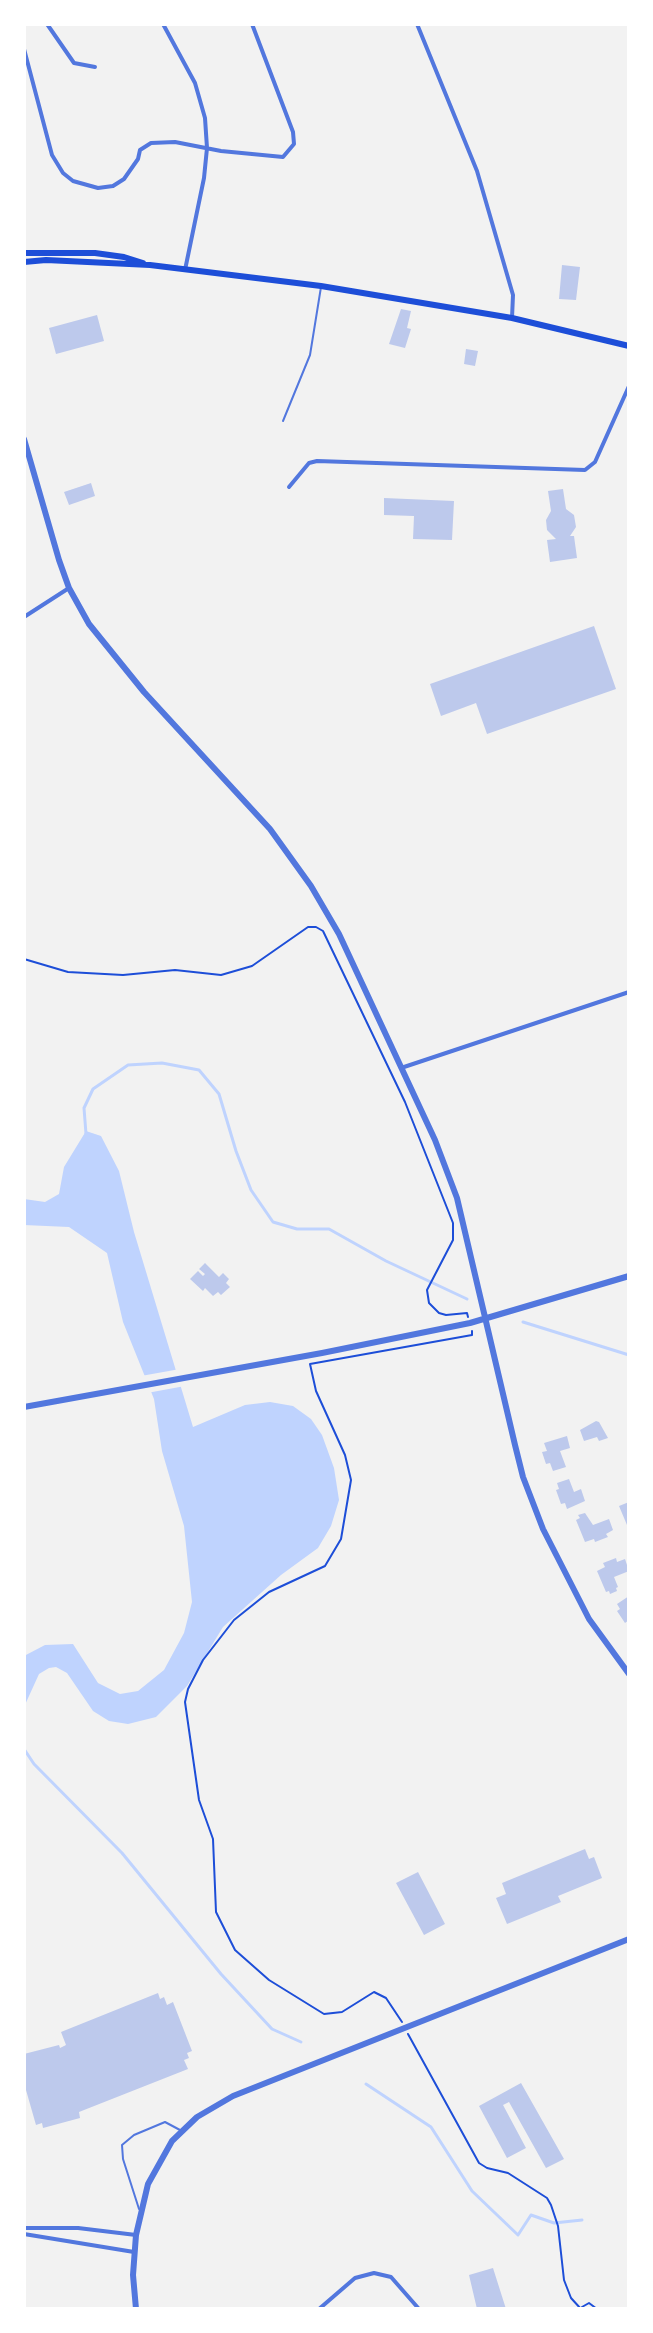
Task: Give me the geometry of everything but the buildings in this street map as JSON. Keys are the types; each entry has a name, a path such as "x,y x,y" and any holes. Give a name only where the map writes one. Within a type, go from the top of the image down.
{"main road":[{"path":"24,253 95,253 150,265"},
{"path":"24,262 46,260 150,265 321,286 512,318 629,346"}],"street":[{"path":"47,24 74,63 95,67"},
{"path":"163,24 195,83 205,118 207,148 204,178 185,270"},
{"path":"24,49 52,155 63,173 73,181 98,188 113,186 124,179 133,169 140,150 151,143 175,142 283,157 294,144 293,132 252,24"},
{"path":"417,24 477,172 513,295 512,318"},
{"path":"289,487 309,463 317,461 585,470 595,462 629,386"},
{"path":"24,439 69,588 89,624 144,692 270,829 339,934 435,1140 457,1198 523,1477 543,1529 589,1619 629,1674"},
{"path":"24,617 69,588"},
{"path":"401,1068 629,992"},
{"path":"24,1407 368,1345 486,1320 629,1276"},
{"path":"136,2309 134,2252 141,2214 151,2177 181,2131 223,2101 629,1939"},
{"path":"24,2228 78,2228 136,2235"},
{"path":"24,2234 134,2252"},
{"path":"319,2309 355,2278 374,2273 391,2277 419,2309"}],"lane":[{"path":"283,421 310,355 321,286"},
{"path":"141,2214 123,2159 122,2145 134,2135 165,2122 181,2131"}],"path":[{"path":"24,959 68,972 123,975 175,970 221,975 252,966 308,927 320,929 329,940 439,1183 454,1231 453,1240 427,1290 429,1303 439,1313 446,1315 467,1313"},
{"path":"473,1332 472,1335 310,1364 316,1391 345,1455 351,1480 341,1539 325,1566 269,1592 234,1620 203,1660 185,1702 199,1800 213,1839 214,1904 235,1950 269,1980 324,2014 342,2012 374,1992 386,1998 479,2163 508,2173 547,2198 553,2209 567,2290 581,2309 589,2303 597,2309"}],"water":[{"path":"86,1131 101,1136 119,1171 134,1232 193,1427 245,1405 270,1402 293,1406 311,1419 322,1435 334,1468 339,1500 331,1526 318,1548 281,1575 223,1627 187,1686 156,1717 128,1724 109,1721 93,1711 67,1673 56,1667 39,1674 24,1707 24,1656 45,1645 73,1644 98,1683 120,1694 138,1691 164,1670 184,1633 192,1602 184,1526 162,1451 154,1399 123,1322 107,1253 69,1227 24,1225 24,1199 45,1202 59,1194 64,1167"}],"pier":[{"path":"180,1369 185,1386 147,1393 141,1376"}],"waterway":[{"path":"86,1134 84,1108 93,1089 128,1065 162,1063 199,1070 219,1094 251,1190 273,1222 297,1229 329,1229 386,1261 467,1299"},
{"path":"523,1322 629,1355"},
{"path":"24,1749 34,1764 122,1853 221,1974 272,2029 301,2042"},
{"path":"366,2084 431,2127 472,2191 518,2235 531,2215 554,2223 582,2220"}]}
